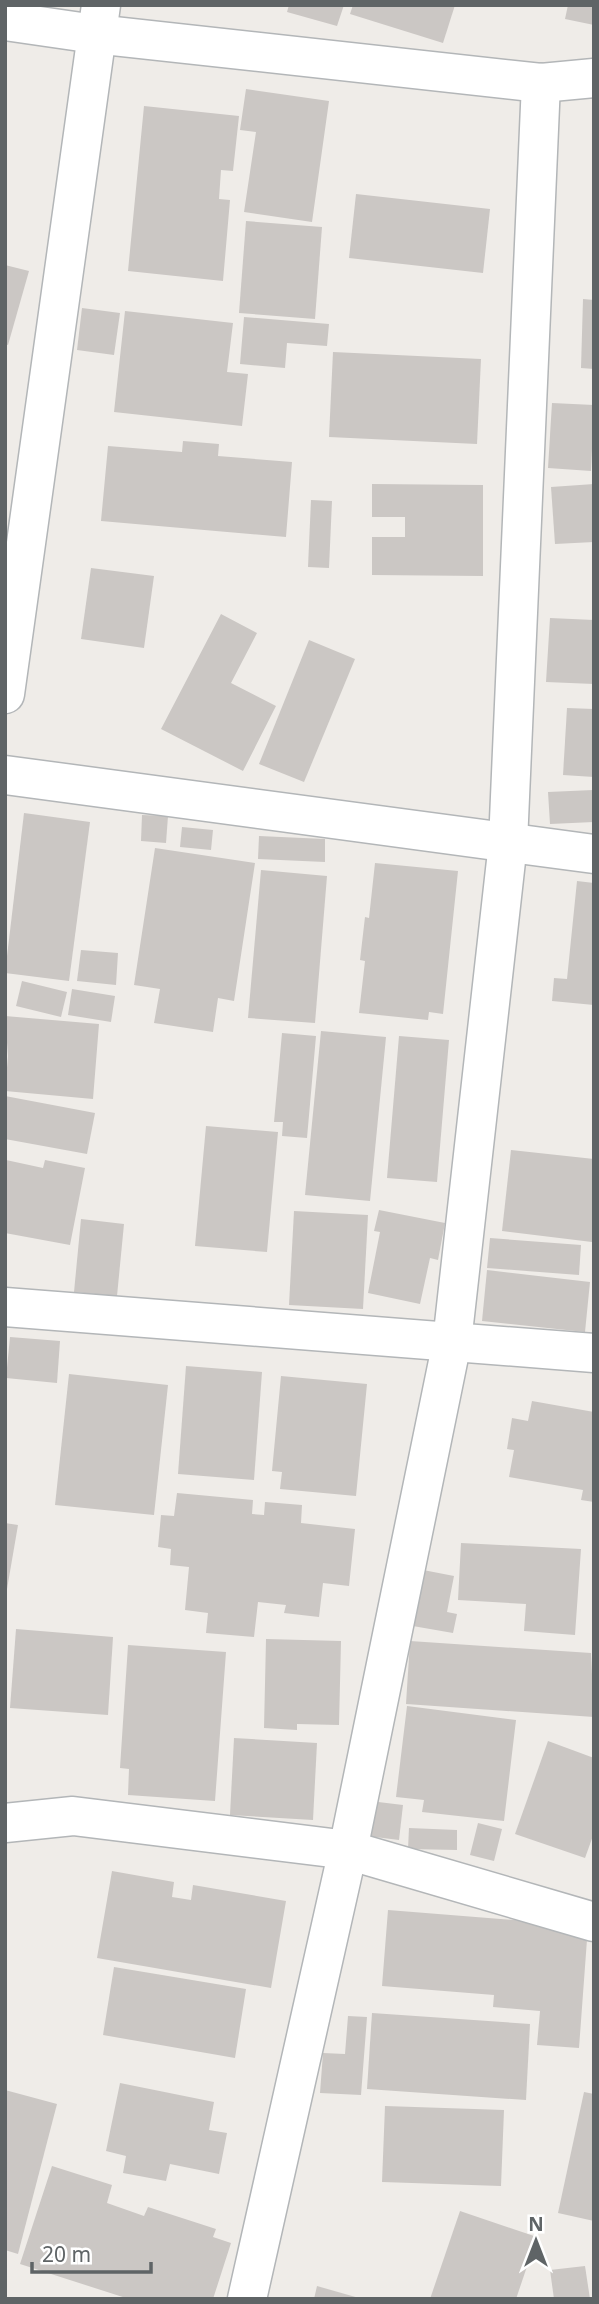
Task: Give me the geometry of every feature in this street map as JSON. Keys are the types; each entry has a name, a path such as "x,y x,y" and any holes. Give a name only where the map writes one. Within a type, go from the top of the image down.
{"street":[{"path":"5,694 98,20"},
{"path":"5,22 98,20 541,83 594,78"},
{"path":"247,2299 348,1850 452,1342 508,844 541,83"},
{"path":"5,775 594,855"},
{"path":"5,1307 594,1353"},
{"path":"5,1823 73,1816 348,1850 594,1922"}],"building":[{"path":"289,5 344,5 337,26 287,12"},
{"path":"353,5 455,5 443,43 350,14"},
{"path":"568,5 594,5 594,25 565,19"},
{"path":"246,89 329,101 312,222 244,212 256,132 240,130"},
{"path":"144,106 239,116 233,171 221,170 219,199 230,200 223,281 128,271"},
{"path":"356,194 490,209 483,273 349,258"},
{"path":"246,221 322,227 315,319 239,313"},
{"path":"5,265 29,271 8,345 5,344"},
{"path":"583,299 594,300 594,369 581,368"},
{"path":"82,308 120,313 114,355 77,350"},
{"path":"125,311 233,323 227,372 248,374 242,426 114,412"},
{"path":"244,317 329,324 327,346 287,343 285,368 240,364"},
{"path":"333,352 481,359 477,444 329,437"},
{"path":"552,403 594,405 591,471 548,468"},
{"path":"183,441 219,444 218,456 292,462 286,537 101,521 108,446 182,452"},
{"path":"372,484 483,485 483,576 372,575 372,537 405,537 405,517 372,517"},
{"path":"594,484 594,542 555,544 551,487"},
{"path":"311,500 332,501 329,568 308,567"},
{"path":"91,568 154,576 144,648 81,639"},
{"path":"221,614 257,633 231,683 276,706 243,771 161,729"},
{"path":"550,618 594,620 594,684 546,682"},
{"path":"309,640 355,659 304,782 259,764"},
{"path":"567,708 594,709 594,777 563,775"},
{"path":"593,790 594,822 550,824 548,792"},
{"path":"24,813 90,822 69,981 5,973"},
{"path":"142,815 168,816 166,843 141,841"},
{"path":"182,827 213,830 211,850 180,847"},
{"path":"259,836 325,839 325,862 258,859"},
{"path":"155,848 255,863 234,1001 218,998 213,1032 154,1023 160,989 134,985"},
{"path":"375,863 458,871 443,1014 429,1012 428,1020 359,1013 365,961 360,960 365,917 369,918"},
{"path":"261,870 327,876 315,1023 248,1018"},
{"path":"577,881 594,883 594,1005 552,1001 554,978 567,979"},
{"path":"81,950 118,953 116,985 77,981"},
{"path":"22,981 67,992 61,1017 16,1006"},
{"path":"72,989 115,996 111,1022 68,1015"},
{"path":"5,1016 99,1024 93,1099 5,1091 8,1056"},
{"path":"321,1031 386,1037 370,1201 305,1195"},
{"path":"282,1033 316,1036 307,1138 282,1136 283,1122 274,1122"},
{"path":"399,1036 449,1040 437,1182 387,1178"},
{"path":"5,1096 95,1113 87,1154 5,1139"},
{"path":"206,1126 278,1132 267,1252 195,1246"},
{"path":"511,1150 594,1159 592,1242 502,1231"},
{"path":"6,1160 43,1168 45,1160 85,1168 70,1245 5,1233"},
{"path":"379,1210 445,1223 438,1260 430,1258 420,1304 368,1293 380,1232 374,1231"},
{"path":"294,1211 368,1215 363,1309 289,1305"},
{"path":"81,1219 124,1224 117,1296 74,1292"},
{"path":"490,1238 581,1245 579,1275 487,1268"},
{"path":"487,1270 590,1282 585,1332 482,1321"},
{"path":"10,1337 60,1341 57,1383 6,1378"},
{"path":"186,1366 262,1372 254,1480 178,1474"},
{"path":"69,1374 168,1385 154,1515 55,1505"},
{"path":"281,1376 367,1384 356,1496 280,1489 282,1472 272,1471"},
{"path":"532,1401 594,1412 594,1502 581,1500 583,1490 509,1477 514,1450 507,1449 512,1418 528,1421"},
{"path":"177,1493 253,1500 252,1514 264,1515 265,1502 302,1505 301,1523 355,1529 349,1586 323,1583 319,1617 284,1613 286,1605 258,1602 254,1637 206,1633 208,1613 185,1610 189,1567 170,1565 171,1549 158,1547 161,1515 174,1516"},
{"path":"5,1523 18,1525 7,1589 5,1589"},
{"path":"461,1543 581,1549 575,1635 524,1631 526,1604 458,1600"},
{"path":"418,1569 454,1576 447,1612 457,1614 453,1633 407,1625"},
{"path":"16,1629 113,1637 108,1715 10,1708"},
{"path":"266,1639 341,1641 339,1725 297,1724 297,1730 264,1728"},
{"path":"410,1641 591,1653 594,1717 406,1704"},
{"path":"128,1645 226,1652 215,1801 128,1795 129,1769 120,1768"},
{"path":"407,1706 516,1720 504,1821 422,1812 424,1800 396,1797"},
{"path":"234,1738 317,1743 313,1820 230,1815"},
{"path":"548,1741 594,1758 594,1833 585,1858 515,1834"},
{"path":"370,1801 403,1805 399,1840 367,1836"},
{"path":"478,1823 502,1829 494,1861 470,1855"},
{"path":"409,1828 457,1830 457,1850 408,1849"},
{"path":"112,1871 174,1882 172,1897 191,1900 193,1885 286,1901 271,1988 97,1958"},
{"path":"388,1910 588,1926 579,2048 537,2045 540,2011 493,2007 494,1995 382,1986"},
{"path":"114,1967 246,1989 235,2058 103,2035"},
{"path":"372,2013 530,2024 526,2100 367,2089"},
{"path":"348,2016 367,2017 361,2095 320,2093 323,2053 345,2054"},
{"path":"120,2083 214,2102 209,2130 227,2133 219,2174 170,2164 166,2181 123,2173 126,2156 106,2151"},
{"path":"5,2090 57,2104 18,2254 5,2250"},
{"path":"584,2092 594,2094 594,2221 558,2213"},
{"path":"385,2106 504,2110 501,2186 382,2182"},
{"path":"52,2166 112,2185 107,2203 144,2216 148,2207 216,2229 213,2237 231,2243 213,2299 129,2299 20,2264"},
{"path":"460,2211 537,2237 516,2299 430,2299"},
{"path":"585,2266 590,2299 554,2299 550,2270"},
{"path":"317,2286 359,2298 359,2299 314,2299"}]}
